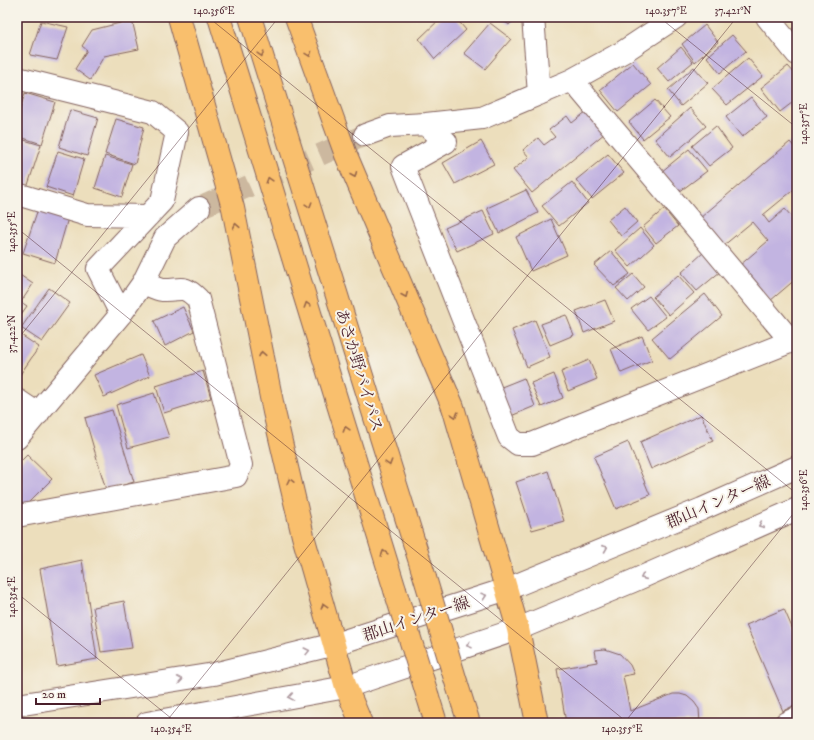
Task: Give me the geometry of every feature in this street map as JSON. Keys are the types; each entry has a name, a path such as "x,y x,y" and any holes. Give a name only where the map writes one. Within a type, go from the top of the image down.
{"highway":[{"path":"179,17 233,208 274,412 303,536 346,687 362,723"},
{"name":"あさか野バイパス","path":"219,17 436,723"},
{"name":"あさか野バイパス","path":"250,17 469,723"},
{"path":"296,17 346,155 453,407 518,629 537,723"}],"street":[{"path":"533,17 539,94"},
{"path":"365,135 390,126 482,118 572,80 623,52 676,17"},
{"path":"767,17 797,54"},
{"path":"17,78 152,112 177,132 162,201 98,269 121,314"},
{"path":"426,124 446,142 403,166 509,437 518,444 532,444 794,340 572,80"},
{"path":"17,194 87,215 148,216"},
{"path":"17,438 121,314 143,283 165,238 199,208"},
{"path":"17,516 236,476 241,465 198,299 190,290 180,288 161,290 143,283"},
{"path":"17,400 38,414"},
{"name":"郡山インター線","path":"17,705 214,674 335,644 507,588 702,509 797,467"},
{"path":"147,723 346,687 518,629 633,582 797,509"},
{"path":"786,723 797,718"}],"building":[{"path":"442,17 455,17 466,30 435,59 419,39"},
{"path":"499,17 516,17 509,25"},
{"path":"132,20 139,49 104,56 90,80 75,69 87,50 82,46 92,30"},
{"path":"41,21 68,27 57,60 30,55"},
{"path":"490,23 511,39 485,69 464,53"},
{"path":"705,25 718,42 695,62 682,44"},
{"path":"732,35 746,51 720,73 707,57"},
{"path":"681,47 693,62 669,82 657,68"},
{"path":"748,58 763,76 727,105 712,89"},
{"path":"633,63 651,85 618,112 600,90"},
{"path":"788,66 797,76 797,99 780,112 761,88"},
{"path":"694,67 708,83 681,106 668,90"},
{"path":"25,93 55,102 42,144 17,136 17,119"},
{"path":"751,97 767,117 742,137 726,117"},
{"path":"655,100 670,117 643,139 629,122"},
{"path":"690,108 706,126 670,157 655,139"},
{"path":"70,110 98,118 87,156 59,147"},
{"path":"587,111 605,133 532,193 513,170 529,157 523,150 538,138 544,145 555,137 549,130 567,116 572,123"},
{"path":"116,119 144,127 135,164 105,154"},
{"path":"716,126 732,148 709,166 692,146"},
{"path":"17,138 41,145 27,188 17,184"},
{"path":"481,141 494,164 455,184 443,163"},
{"path":"790,142 797,150 797,187 763,215 769,223 785,209 797,223 797,278 770,301 739,266 768,241 752,222 723,246 700,218"},
{"path":"689,149 707,171 679,192 661,172"},
{"path":"58,151 84,159 73,196 46,187"},
{"path":"608,154 624,173 592,199 576,180"},
{"path":"105,156 132,164 122,197 95,188"},
{"path":"572,182 588,203 559,226 542,206"},
{"path":"526,190 538,213 499,233 487,208"},
{"path":"625,206 637,222 621,236 608,220"},
{"path":"38,209 68,218 55,263 23,253"},
{"path":"664,209 678,226 656,243 643,227"},
{"path":"483,211 494,234 457,251 445,228"},
{"path":"551,219 567,255 531,271 516,237"},
{"path":"640,228 654,245 630,267 615,250"},
{"path":"611,251 630,274 614,286 594,265"},
{"path":"704,252 721,271 697,291 681,273"},
{"path":"17,273 33,284 21,302 27,306 17,320"},
{"path":"633,274 644,287 628,301 616,288"},
{"path":"678,275 694,293 669,315 653,297"},
{"path":"49,288 70,303 42,342 21,328"},
{"path":"705,294 722,316 670,359 652,338"},
{"path":"649,296 666,317 648,330 631,309"},
{"path":"605,300 614,321 584,333 576,311"},
{"path":"183,307 194,331 165,346 154,321"},
{"path":"566,315 574,335 550,345 541,324"},
{"path":"535,320 550,357 527,367 512,330"},
{"path":"18,333 39,347 17,379 17,335"},
{"path":"642,336 652,360 621,373 611,349"},
{"path":"141,355 150,376 104,397 94,375"},
{"path":"589,360 597,379 568,391 561,372"},
{"path":"203,371 211,398 164,413 156,386"},
{"path":"554,374 563,398 541,407 531,383"},
{"path":"524,378 535,406 511,416 499,388"},
{"path":"154,393 169,437 128,448 116,405"},
{"path":"112,410 134,482 106,490 85,418"},
{"path":"701,415 713,441 651,469 640,442"},
{"path":"628,442 650,495 616,509 594,457"},
{"path":"27,455 52,479 25,506 17,499 17,465"},
{"path":"548,471 564,521 532,530 516,482"},
{"path":"82,560 97,659 57,666 40,569"},
{"path":"124,601 132,648 101,652 93,607"},
{"path":"784,609 797,639 797,704 783,711 746,625"},
{"path":"605,649 620,654 630,665 634,674 623,676 630,711 673,694 680,694 687,696 699,709 700,723 566,723 557,669 597,662 595,650"}],"tunnel":[{"path":"199,208 365,135"}]}
